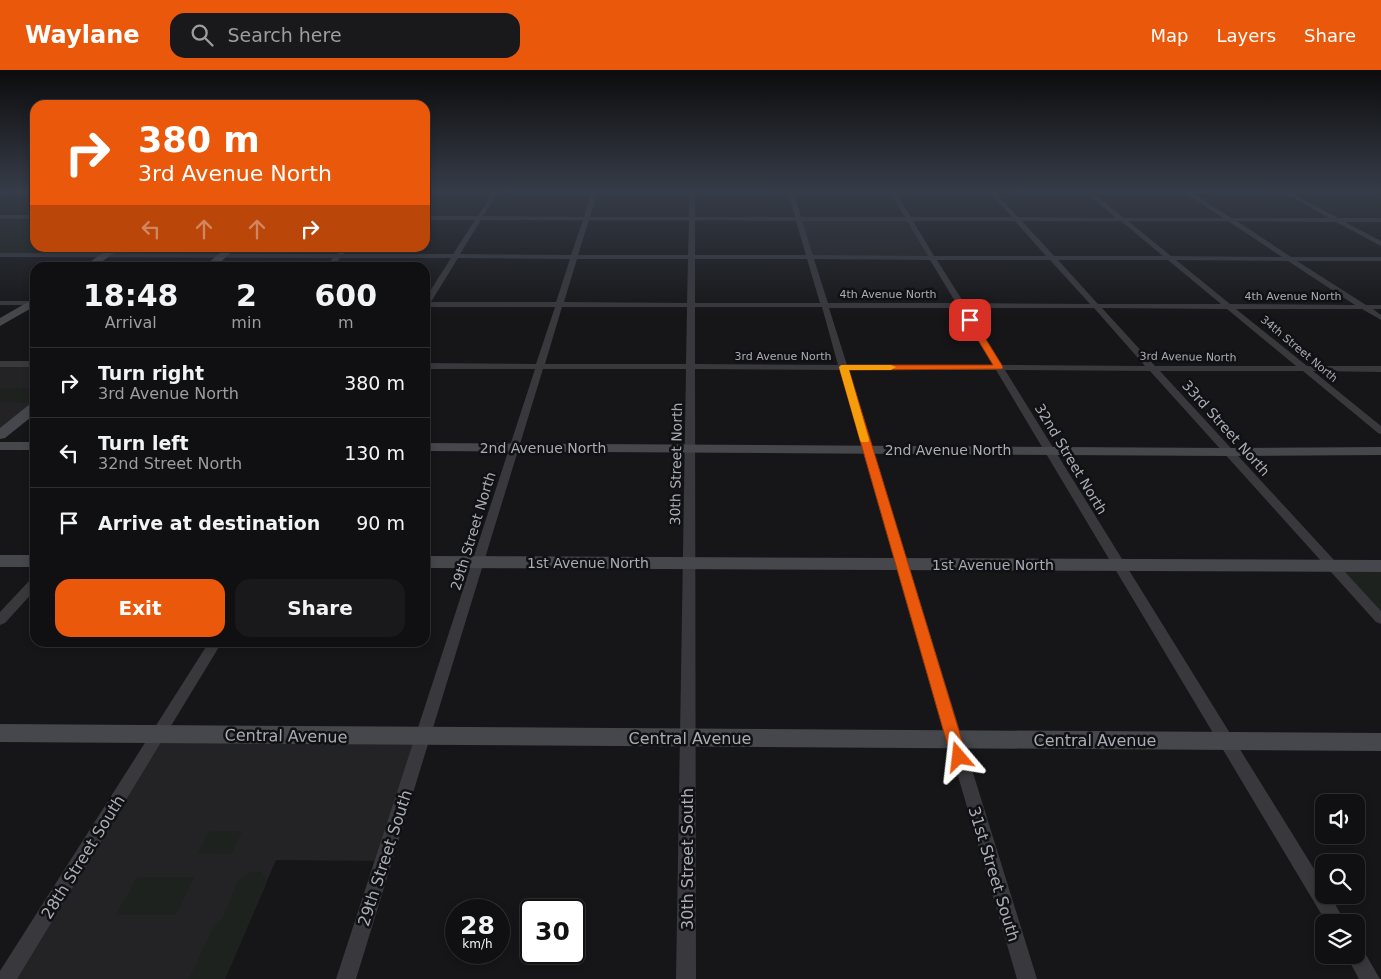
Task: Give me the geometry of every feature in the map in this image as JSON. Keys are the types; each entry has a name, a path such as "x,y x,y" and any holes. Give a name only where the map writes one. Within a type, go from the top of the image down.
{"main road":[{"path":"95,262 110,252"},
{"path":"214,262 226,252"},
{"path":"0,323 30,304"},
{"path":"0,435 30,410"},
{"path":"0,446 30,446"},
{"name":"2nd Avenue North","path":"430,447 1230,452 1381,451"},
{"path":"0,561 30,561"},
{"name":"1st Avenue North","path":"430,562 1381,566"},
{"name":"Central Avenue","path":"0,733 1381,742"}],"street":[{"path":"430,297 472,232"},
{"name":"29th Street North","path":"424,737 582,232"},
{"name":"30th Street North","path":"688,738 692,232"},
{"name":"31st Street South","path":"802,232 1027,979"},
{"name":"32nd Street North","path":"917,232 1331,914"},
{"name":"33rd Street North","path":"1028,232 1381,619"},
{"name":"34th Street North","path":"1138,232 1381,432"},
{"path":"1249,232 1381,318"},
{"path":"1360,232 1381,244"},
{"path":"332,262 342,252"},
{"path":"0,255 1381,259"},
{"path":"0,303 30,302"},
{"name":"4th Avenue North","path":"430,304 1381,307"},
{"path":"0,364 30,364"},
{"name":"3rd Avenue North","path":"430,366 1381,369"},
{"path":"0,620 30,587"},
{"name":"28th Street South","path":"6,979 160,735 213,647"},
{"name":"29th Street South","path":"346,979 424,737"},
{"name":"30th Street South","path":"686,979 688,738"},
{"path":"1361,964 1370,979"}],"shaded area":[{"path":"0,232 30,232 30,252 109,252 104,255 0,255"},
{"path":"802,232 917,232 932,258 810,258"},
{"path":"0,364 30,364 30,411 0,435"},
{"path":"0,388 30,388 30,400 26,403 0,402"},
{"path":"1333,566 1381,566 1381,619"},
{"path":"160,735 424,737 385,861 276,860 225,979 6,979"},
{"path":"210,831 242,831 231,854 198,853"},
{"path":"261,872 267,882 225,979 189,979 213,928 222,919 238,880 249,873"},
{"path":"137,877 194,877 176,915 116,915"}],"slow traffic":[{"path":"865,440 844,367 891,367"}],"route":[{"path":"959,757 844,367 999,367 970,320"}]}
